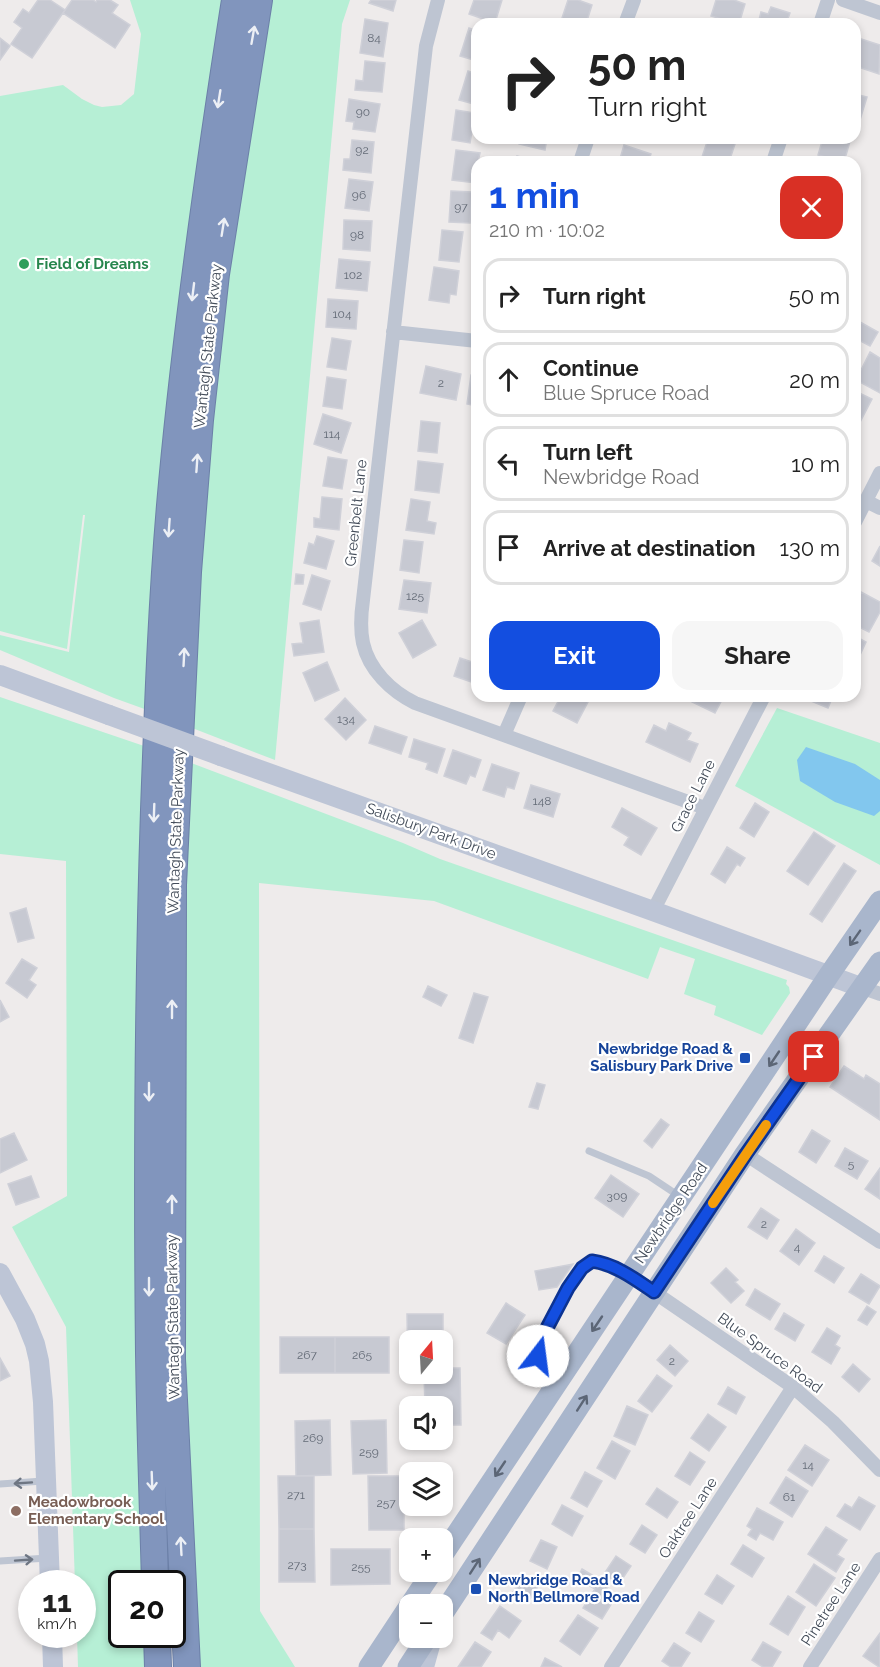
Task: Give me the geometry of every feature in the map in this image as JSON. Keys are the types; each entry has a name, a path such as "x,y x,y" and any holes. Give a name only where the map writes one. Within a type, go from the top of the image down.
{"highway":[{"name":"Wantagh State Parkway","path":"155,1570 149,1354 149,1002 159,676 172,485 187,338 208,170 235,0"},
{"name":"Wantagh State Parkway","path":"187,1667 172,1359 174,874 188,572 200,420 216,274 259,0"},
{"path":"157,1648 158,1667"}],"main road":[{"name":"Salisbury Park Drive","path":"0,675 871,991"},
{"name":"Newbridge Road","path":"453,1540 880,902"},
{"name":"Newbridge Road","path":"453,1598 746,1154 871,991 880,962"},
{"path":"0,1273 25,1319 39,1361 43,1401 49,1570"},
{"path":"369,1667 399,1622"},
{"path":"52,1648 53,1667"},
{"path":"408,1667 422,1648"},
{"path":"424,1667 427,1648"}],"street":[{"name":"Greenbelt Lane","path":"438,0 426,46 363,600 361,622 367,655 379,676 401,696 415,703 705,808"},
{"path":"627,18 634,0"},
{"path":"822,18 828,0"},
{"path":"843,0 880,13"},
{"path":"393,332 471,340"},
{"path":"861,511 880,473"},
{"path":"866,501 880,508"},
{"path":"504,735 518,702"},
{"name":"Grace Lane","path":"653,911 761,702"},
{"path":"746,1154 880,1242"},
{"name":"Blue Spruce Road","path":"629,1275 793,1386 833,1422 880,1470"},
{"name":"Oaktree Lane","path":"611,1667 793,1386"},
{"name":"Pinetree Lane","path":"810,1667 880,1559"}],"lane":[{"path":"589,1151 649,1176 681,1197"},
{"path":"557,1384 538,1356 537,1347 568,1288 582,1268 592,1261 629,1275"},
{"path":"0,1484 46,1481"},
{"path":"0,1561 49,1558"}],"green space":[{"path":"130,0 225,0 150,711 0,650 0,635 69,652 85,515 83,515 67,649 0,631 0,96 63,85 94,105 102,107 121,105 134,94 141,34"},
{"path":"269,0 350,0 342,24 275,760 187,726 206,475 234,215"},
{"path":"0,697 147,747 135,1357 144,1570 108,1570 108,1648 148,1648 149,1667 78,1667 77,1648 96,1648 96,1570 75,1570 66,1327 12,1227 67,1196 66,861 0,854"},
{"path":"777,708 880,743 880,865 735,786"},
{"path":"186,761 440,859 787,980 786,984 790,993 762,1035 714,1015 716,1006 684,994 695,959 660,947 648,979 434,901 259,883 260,1611 295,1667 193,1667 183,1364"}],"water":[{"path":"806,747 855,764 880,780 880,811 874,816 835,802 800,781 797,760"}],"building":[{"path":"38,0 50,0 65,10 32,58 11,44 22,28 14,22 23,9 29,13"},
{"path":"72,0 96,2 97,0 110,0 118,5 112,13 130,25 115,48 63,13"},
{"path":"371,0 396,0 393,11 369,3"},
{"path":"474,0 502,0 497,18 481,18 469,14"},
{"path":"568,0 578,0 592,5 588,18 562,18"},
{"path":"716,0 734,0 745,4 741,18 711,16"},
{"path":"771,7 790,13 788,18 760,18 761,12 768,14"},
{"path":"365,19 388,23 383,57 360,53"},
{"path":"469,28 471,29 471,59 460,56"},
{"path":"0,38 10,46 0,60"},
{"path":"861,39 880,45 879,74 861,68"},
{"path":"365,61 385,63 382,92 355,90 356,80 363,81"},
{"path":"468,71 471,72 471,103 459,100"},
{"path":"861,96 867,97 861,117"},
{"path":"349,99 380,104 375,132 353,129 354,122 346,121"},
{"path":"456,110 471,112 470,143 452,140"},
{"path":"352,140 374,142 371,173 343,170 344,159 350,159"},
{"path":"519,144 546,144 545,150"},
{"path":"706,144 735,144 731,156 702,156"},
{"path":"821,144 849,144 846,156 818,155"},
{"path":"624,145 651,154 650,156 621,156"},
{"path":"456,150 480,153 479,156 471,156 471,182 452,180"},
{"path":"349,179 373,182 369,211 345,208"},
{"path":"451,191 471,192 470,223 449,222"},
{"path":"344,220 372,221 370,251 343,249"},
{"path":"442,230 463,232 459,262 439,260"},
{"path":"339,259 370,262 367,291 336,288"},
{"path":"434,267 459,271 456,295 450,294 449,303 429,300"},
{"path":"328,299 358,301 356,329 326,327"},
{"path":"861,323 878,332 870,346 861,341"},
{"path":"332,338 351,341 346,370 327,367"},
{"path":"870,352 880,358 880,393 861,383 861,370"},
{"path":"426,366 461,374 456,400 420,393"},
{"path":"471,375 471,405 467,404"},
{"path":"327,377 346,380 342,409 323,406"},
{"path":"861,394 872,399 861,420"},
{"path":"323,414 351,423 341,453 314,444"},
{"path":"421,421 440,423 437,453 418,451"},
{"path":"328,457 347,460 342,489 323,486"},
{"path":"418,461 443,464 439,493 415,490"},
{"path":"322,497 342,499 339,530 314,527 314,518 320,519"},
{"path":"411,499 430,502 427,521 436,523 434,534 406,530"},
{"path":"317,536 334,541 326,569 304,563 309,543 314,545"},
{"path":"404,540 423,542 419,573 400,570"},
{"path":"880,546 880,566 872,561"},
{"path":"296,574 304,575 303,584 295,584"},
{"path":"312,575 330,581 321,610 303,604"},
{"path":"404,580 431,583 427,613 399,609"},
{"path":"861,592 880,602 880,612 869,632 861,628"},
{"path":"319,620 324,652 294,656 292,644 303,643 300,623"},
{"path":"422,620 436,645 413,658 399,633"},
{"path":"861,639 866,642 861,653"},
{"path":"460,658 471,662 471,682 454,676"},
{"path":"327,662 339,690 315,701 303,673"},
{"path":"345,698 366,720 346,740 325,719"},
{"path":"558,702 588,702 577,723 553,711"},
{"path":"692,702 721,702 715,713"},
{"path":"813,702 830,702 828,708"},
{"path":"669,723 691,733 687,740 698,744 690,762 646,742 654,725 666,731"},
{"path":"375,726 407,737 401,754 369,743"},
{"path":"414,739 445,749 437,773 426,769 428,763 409,757"},
{"path":"453,750 481,760 475,777 470,775 466,784 444,776"},
{"path":"492,764 519,773 514,789 507,787 504,797 483,790"},
{"path":"531,785 560,794 553,817 524,808"},
{"path":"755,803 769,812 754,837 740,828"},
{"path":"622,808 657,828 641,855 624,845 629,837 612,827"},
{"path":"814,832 835,846 808,885 787,871"},
{"path":"727,847 745,858 740,866 737,864 725,883 711,874"},
{"path":"844,863 856,871 822,922 810,914"},
{"path":"26,908 34,938 18,942 10,913"},
{"path":"22,959 37,968 29,980 36,985 27,998 6,983"},
{"path":"428,986 447,995 441,1006 423,997"},
{"path":"474,993 488,997 473,1043 459,1038"},
{"path":"0,1000 9,1017 0,1022"},
{"path":"844,1066 864,1079 866,1075 880,1084 880,1120 830,1087"},
{"path":"537,1083 545,1085 538,1109 529,1107"},
{"path":"661,1119 669,1125 652,1148 644,1141"},
{"path":"812,1130 830,1141 816,1163 799,1152"},
{"path":"14,1133 27,1160 0,1173 0,1139"},
{"path":"845,1148 868,1161 857,1179 835,1166"},
{"path":"880,1168 880,1199 865,1189"},
{"path":"611,1175 639,1194 623,1217 595,1198"},
{"path":"31,1176 39,1197 16,1205 8,1184"},
{"path":"761,1208 779,1220 767,1239 748,1227"},
{"path":"796,1229 815,1243 799,1265 780,1251"},
{"path":"824,1256 844,1268 834,1283 815,1271"},
{"path":"573,1264 557,1287 539,1290 535,1271"},
{"path":"726,1268 738,1280 735,1282 744,1291 731,1303 711,1283"},
{"path":"861,1274 880,1286 869,1304 849,1292"},
{"path":"755,1289 780,1304 770,1320 746,1305"},
{"path":"506,1303 525,1315 506,1344 487,1333"},
{"path":"867,1306 876,1312 867,1325 858,1320"},
{"path":"784,1313 804,1325 795,1341 775,1329"},
{"path":"407,1314 443,1314 443,1330 407,1330"},
{"path":"827,1328 840,1336 835,1345 840,1348 831,1364 812,1352"},
{"path":"280,1337 335,1337 335,1373 280,1373"},
{"path":"335,1337 389,1337 389,1373 335,1373"},
{"path":"670,1345 688,1361 675,1376 657,1360"},
{"path":"0,1358 10,1376 0,1381"},
{"path":"853,1364 870,1379 859,1392 842,1377"},
{"path":"453,1368 460,1368 461,1425 453,1425 453,1396 425,1396 424,1384 453,1384"},
{"path":"657,1375 672,1386 652,1412 638,1401"},
{"path":"728,1387 745,1397 736,1414 718,1404"},
{"path":"627,1406 648,1415 635,1445 614,1436"},
{"path":"708,1414 726,1427 709,1451 691,1438"},
{"path":"330,1420 331,1475 296,1476 295,1421"},
{"path":"386,1420 387,1473 353,1474 351,1421"},
{"path":"612,1441 630,1451 615,1479 597,1468"},
{"path":"805,1445 829,1460 812,1486 788,1470"},
{"path":"690,1452 705,1462 690,1485 675,1476"},
{"path":"585,1472 602,1481 587,1507 571,1498"},
{"path":"278,1476 314,1476 314,1529 279,1529"},
{"path":"368,1476 399,1476 399,1516 404,1516 404,1528 369,1530"},
{"path":"786,1477 808,1491 792,1517 770,1503"},
{"path":"657,1488 678,1502 667,1518 646,1504"},
{"path":"859,1497 875,1506 860,1530 837,1516 845,1504 852,1508"},
{"path":"562,1505 583,1516 572,1536 552,1524"},
{"path":"757,1508 783,1522 773,1540 760,1533 756,1540 748,1535 752,1529 747,1526"},
{"path":"642,1525 657,1535 645,1553 630,1544"},
{"path":"826,1527 847,1540 837,1555 844,1559 836,1572 808,1554"},
{"path":"279,1529 314,1529 315,1582 279,1582"},
{"path":"541,1540 557,1547 547,1569 530,1561"},
{"path":"743,1545 764,1558 752,1577 731,1564"},
{"path":"331,1549 390,1549 390,1584 331,1585"},
{"path":"616,1556 631,1566 619,1584 604,1574"},
{"path":"814,1564 835,1578 816,1606 796,1592"},
{"path":"582,1569 609,1585 605,1592 615,1598 602,1619 583,1608 595,1589 577,1578"},
{"path":"717,1575 734,1586 722,1604 705,1594"},
{"path":"525,1576 539,1585 528,1602 513,1592"},
{"path":"788,1596 805,1607 788,1635 770,1624"},
{"path":"500,1606 521,1621 509,1638 498,1630 492,1640 481,1633"},
{"path":"699,1612 714,1621 701,1642 686,1633"},
{"path":"578,1615 598,1628 580,1655 560,1641"},
{"path":"880,1633 880,1667 879,1667 863,1656"},
{"path":"475,1642 491,1652 481,1667 458,1667"},
{"path":"763,1642 781,1652 772,1667 763,1667 752,1660"},
{"path":"674,1643 690,1653 681,1667 671,1667 662,1661"},
{"path":"545,1658 562,1667 541,1667"}],"slow traffic":[{"path":"713,1203 766,1125"}],"place":[{"name":"Field of Dreams","path":"24,264"},
{"name":"Newbridge Road & Salisbury Park Drive","path":"745,1058"},
{"name":"Meadowbrook Elementary School","path":"16,1511"},
{"name":"Newbridge Road & North Bellmore Road","path":"476,1589"}],"route":[{"path":"538,1356 537,1347 568,1288 582,1268 592,1261 629,1275 654,1292 814,1057"}]}
